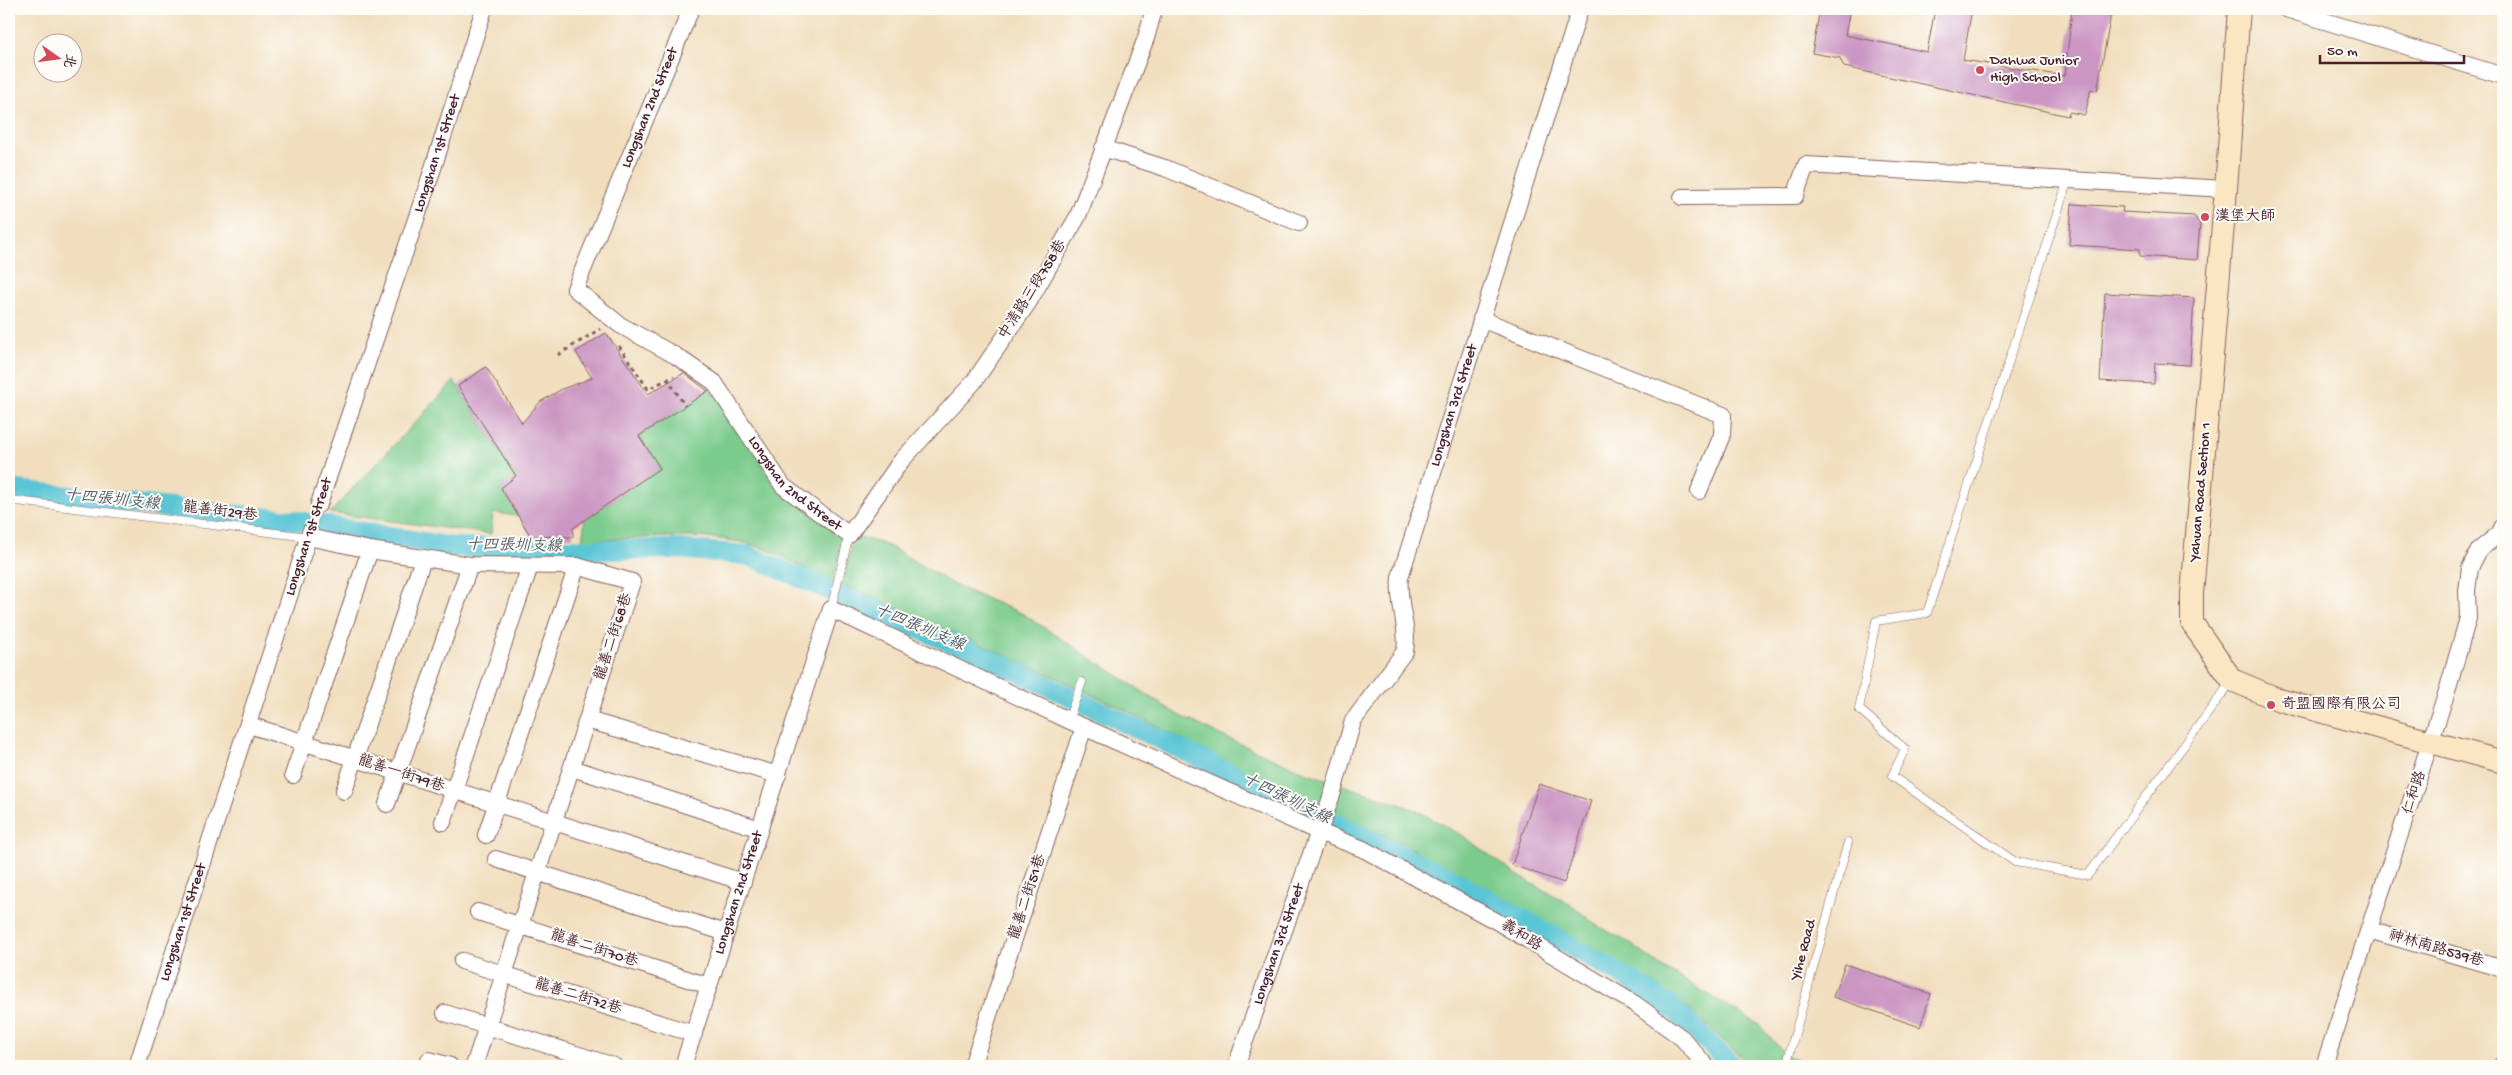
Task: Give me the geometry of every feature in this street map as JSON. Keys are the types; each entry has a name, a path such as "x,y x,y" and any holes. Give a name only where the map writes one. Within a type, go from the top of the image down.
{"street":[{"name":"Longshan 1st Street","path":"319,504 426,190 484,9"},
{"name":"Longshan 2nd Street","path":"691,9 575,289 586,300 620,324 676,356 714,382 783,486 849,534"},
{"name":"中清路三段758巷","path":"849,534 901,462 972,383 1028,304 1078,216 1146,38 1154,9"},
{"name":"Longshan 3rd Street","path":"1236,1066 1333,792 1353,721 1406,651 1407,639 1398,591 1400,577 1580,9"},
{"name":"Yahuan Road Section 1","path":"2232,680 2192,623 2192,594 2239,9"},
{"path":"2286,9 2503,76"},
{"path":"1104,148 1165,168 1299,223"},
{"path":"1682,197 1795,196 1806,165 2226,189"},
{"path":"1481,319 1724,415 1722,435 1700,491"},
{"name":"仁和路","path":"2324,1066 2431,743 2468,618 2467,591 2470,568 2479,550 2499,534 2503,526"},
{"name":"Longshan 1st Street","path":"137,1066 309,535"},
{"name":"龍善二街68巷","path":"309,535 370,550 470,565 577,566 632,582 474,1066"},
{"path":"293,775 370,550"},
{"path":"344,791 423,558"},
{"path":"387,804 470,565"},
{"path":"443,822 530,566"},
{"path":"486,835 577,566"},
{"name":"Longshan 2nd Street","path":"683,1066 831,609"},
{"path":"831,609 1068,720 1320,828"},
{"path":"2232,680 2280,700 2503,762"},
{"path":"587,720 778,775"},
{"name":"龍善一街79巷","path":"249,725 554,823"},
{"name":"龍善二街51巷","path":"972,1066 1084,727"},
{"path":"572,768 760,829"},
{"path":"554,823 743,882"},
{"name":"義和路","path":"1320,828 1363,849 1496,921 1635,1004 1682,1038 1706,1066"},
{"path":"496,859 726,933"},
{"name":"龍善二街70巷","path":"478,912 709,986"},
{"name":"神林南路539巷","path":"2369,930 2503,969"},
{"name":"龍善二街72巷","path":"462,961 694,1034"},
{"path":"445,1013 614,1066"},
{"path":"429,1060 450,1066"}],"lane":[{"path":"2068,180 1927,613 1876,621 1859,709 1905,749 1892,776 2016,862 2088,875 2232,680"},
{"name":"龍善街29巷","path":"9,500 309,535"},
{"name":"Longshan 1st Street","path":"309,535 319,504"},
{"name":"Longshan 2nd Street","path":"831,609 849,534"},
{"path":"1068,720 1082,682"},
{"name":"Yihe Road","path":"1786,1066 1848,842"}],"path":[{"path":"558,355 603,328"},
{"path":"614,338 648,389 667,378 678,377"},
{"path":"667,378 685,406"}],"green space":[{"path":"454,381 516,476 501,488 518,516 493,513 491,534 330,513"},
{"path":"711,385 779,490 844,537 832,583 773,553 735,541 678,537 582,541 585,519 660,468 639,436 707,391"},
{"path":"854,535 889,546 956,586 1023,614 1177,714 1307,773 1414,809 1463,836 1517,875 1573,906 1596,925 1628,942 1662,967 1758,1024 1786,1055 1814,1066 1751,1066 1687,1008 1655,984 1451,873 1405,844 1287,794 1129,712 1053,676 842,584"}],"building":[{"path":"1820,9 1850,9 1845,35 1927,52 1935,9 1972,9 1963,60 2065,76 2072,9 2112,9 2097,91 2091,89 2085,115 2069,112 2068,116 1844,67 1840,58 1812,53"},
{"path":"2072,204 2123,207 2122,212 2194,216 2200,224 2197,260 2140,256 2140,249 2069,245"},
{"path":"2105,293 2194,298 2190,365 2155,363 2154,384 2100,381"},
{"path":"606,333 648,394 684,373 708,391 639,436 660,468 573,528 573,537 530,535 501,488 516,476 458,386 486,367 522,423 540,402 562,389 592,378 576,352"},
{"path":"1539,784 1591,801 1564,883 1512,865"},
{"path":"1845,964 1931,994 1920,1027 1833,997"}],"waterway":[{"name":"十四張圳支線","path":"9,489 195,511 293,520 454,547 611,550 677,549 747,555 1017,671 1456,881 1629,979 1669,1005 1733,1066"}],"place":[{"name":"Dahwa Junior High School","path":"1980,70"},
{"name":"漢堡大師","path":"2205,217"},
{"name":"奇盟國際有限公司","path":"2271,705"}]}
